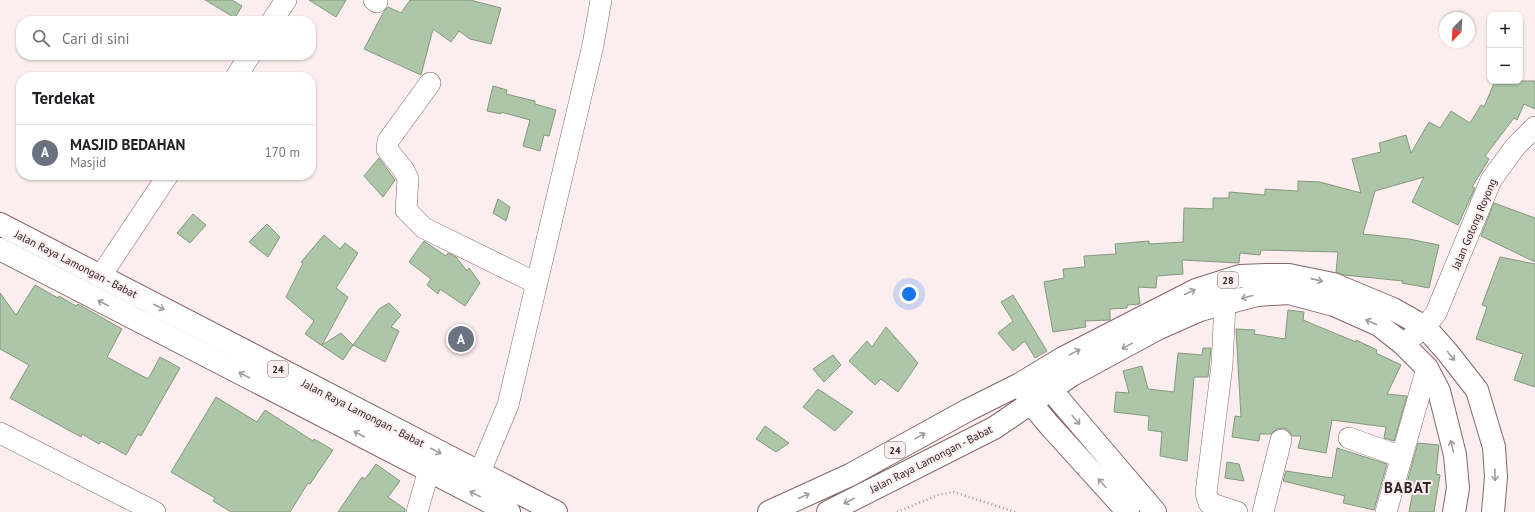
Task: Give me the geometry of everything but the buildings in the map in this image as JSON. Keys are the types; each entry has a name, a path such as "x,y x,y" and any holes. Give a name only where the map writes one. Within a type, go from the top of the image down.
{"highway":[{"name":"Jalan Raya Lamongan - Babat","path":"0,224 480,474 556,512"},
{"name":"Jalan Raya Lamongan - Babat","path":"0,249 509,512"},
{"name":"28","path":"1046,381 1063,358 1196,290 1240,276 1289,275 1333,284 1394,309 1425,327 1448,352 1477,390 1494,447 1496,477 1493,512"},
{"name":"28","path":"1025,393 1046,381 1072,375 1157,329 1200,310 1257,295 1289,293 1334,306 1379,325 1403,344 1427,368 1439,391 1455,455 1458,488 1454,512"},
{"path":"1046,381 1155,512"},
{"name":"Jalan Raya Lamongan - Babat","path":"828,512 994,428 1025,393"},
{"path":"1025,393 1050,426 1128,512"},
{"name":"24","path":"768,512 850,474 968,410 1025,393"}],"street":[{"path":"275,16 286,0"},
{"path":"480,474 508,405 593,45 601,0"},
{"path":"239,72 247,60"},
{"path":"430,83 388,142 387,146 387,150 403,169 408,179 406,210 424,228 536,283"},
{"name":"Jalan Gotong Royong","path":"1403,344 1425,327 1436,313 1491,180 1515,147 1535,127"},
{"path":"100,277 165,180"},
{"path":"1226,303 1222,365 1206,493 1209,504 1237,512"},
{"path":"1386,512 1427,368"},
{"path":"0,433 155,512"},
{"path":"1349,438 1402,458"},
{"path":"1263,512 1281,440"},
{"path":"417,512 429,470"}],"path":[{"path":"897,512 938,495 954,492 1015,512"}],"place":[{"name":"MASJID BEDAHAN","path":"461,339"}],"district":[{"name":"BABAT","path":"1408,487"}]}
